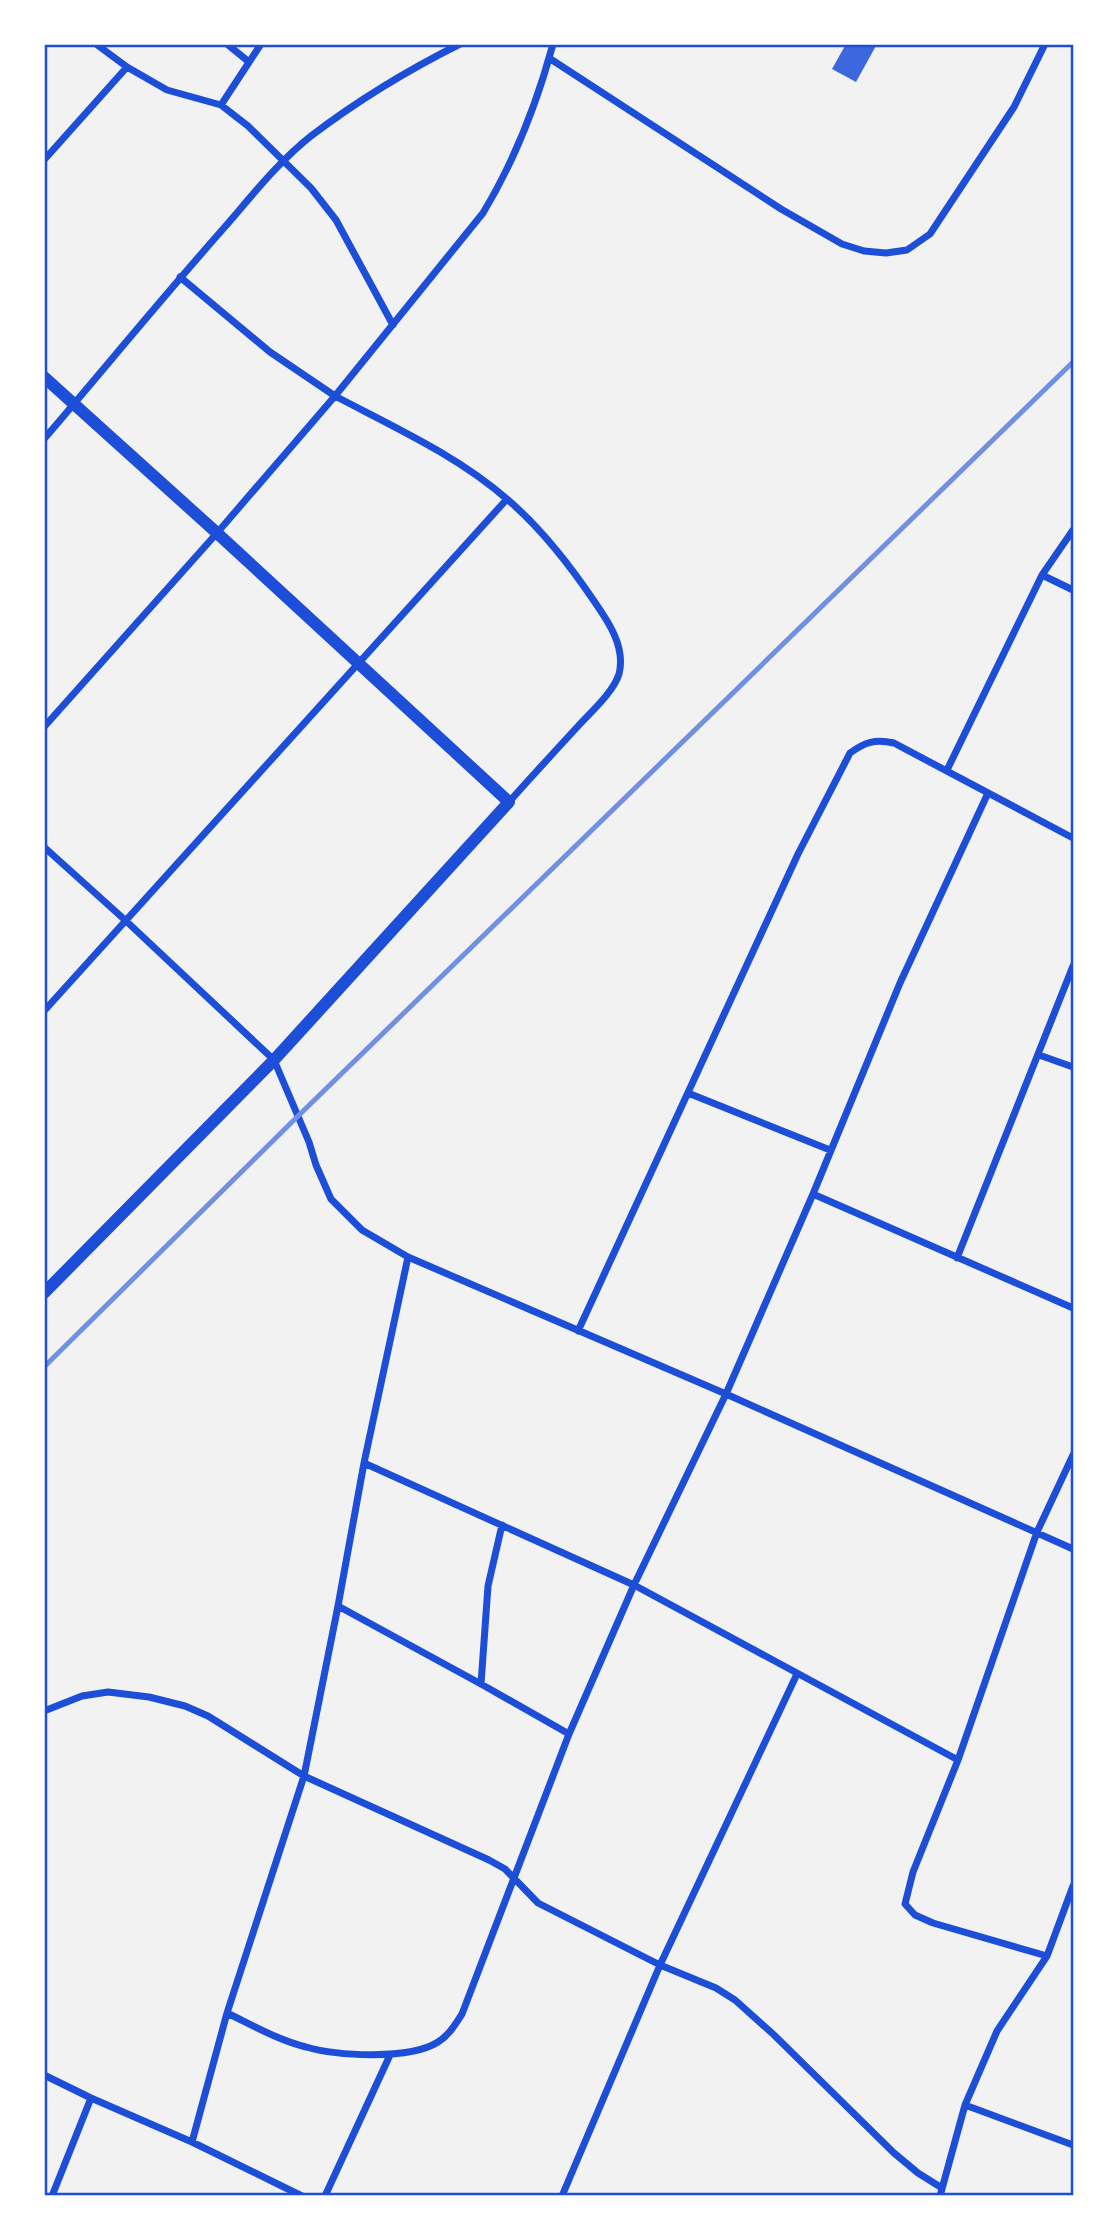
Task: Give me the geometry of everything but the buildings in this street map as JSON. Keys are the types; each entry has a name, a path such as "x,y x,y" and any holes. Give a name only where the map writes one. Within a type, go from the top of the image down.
{"main road":[{"path":"44,377 509,802 274,1060 44,1293"}],"street":[{"path":"96,44 105,46 127,67 167,90 221,105 284,160 336,220 393,325"},
{"path":"227,44 249,62"},
{"path":"221,105 261,44"},
{"path":"44,439 180,277 284,160 311,137 370,96 415,67 460,44"},
{"path":"44,727 335,396 483,213 503,180 524,133 553,44"},
{"path":"549,58 791,215 842,244 864,251 886,253 907,250 930,234 1014,107 1045,44"},
{"path":"44,160 127,67"},
{"path":"180,277 270,352 335,396 430,447 508,499 540,530 574,571 615,636 620,655 619,675 605,696 509,802"},
{"path":"44,1011 508,499"},
{"path":"947,770 1042,575 1073,530"},
{"path":"1042,575 1073,590"},
{"path":"578,1331 798,854 850,753 863,743 878,740 894,743 1073,838"},
{"path":"227,2012 303,2047 331,2052 390,2055 427,2048 454,2027 569,1734 634,1585 726,1394 813,1194 900,983 988,793"},
{"path":"44,847 274,1060 331,1199 362,1230 408,1257 726,1394 1073,1549"},
{"path":"957,1258 1040,1055 1073,966"},
{"path":"1040,1055 1073,1067"},
{"path":"688,1093 830,1150"},
{"path":"813,1194 1073,1308"},
{"path":"192,2142 227,2012 304,1776 364,1463 408,1257"},
{"path":"1046,1956 933,1923 915,1915 905,1904 910,1880 958,1760 1037,1532 1073,1455"},
{"path":"364,1463 634,1585 958,1760"},
{"path":"481,1684 488,1586 502,1525"},
{"path":"338,1606 569,1734"},
{"path":"562,2196 660,1965 797,1674"},
{"path":"44,1710 69,1699 96,1693 122,1693 173,1703 208,1716 304,1776 489,1860 505,1869 538,1903 660,1965 716,1988 735,2000 894,2153 941,2192 965,2105 997,2031 1046,1956 1071,1900 1073,1886"},
{"path":"325,2196 390,2055"},
{"path":"44,2075 192,2142 302,2196"},
{"path":"52,2196 91,2098"},
{"path":"965,2105 1073,2146"}],"railway":[{"path":"44,1367 1073,362"}]}
